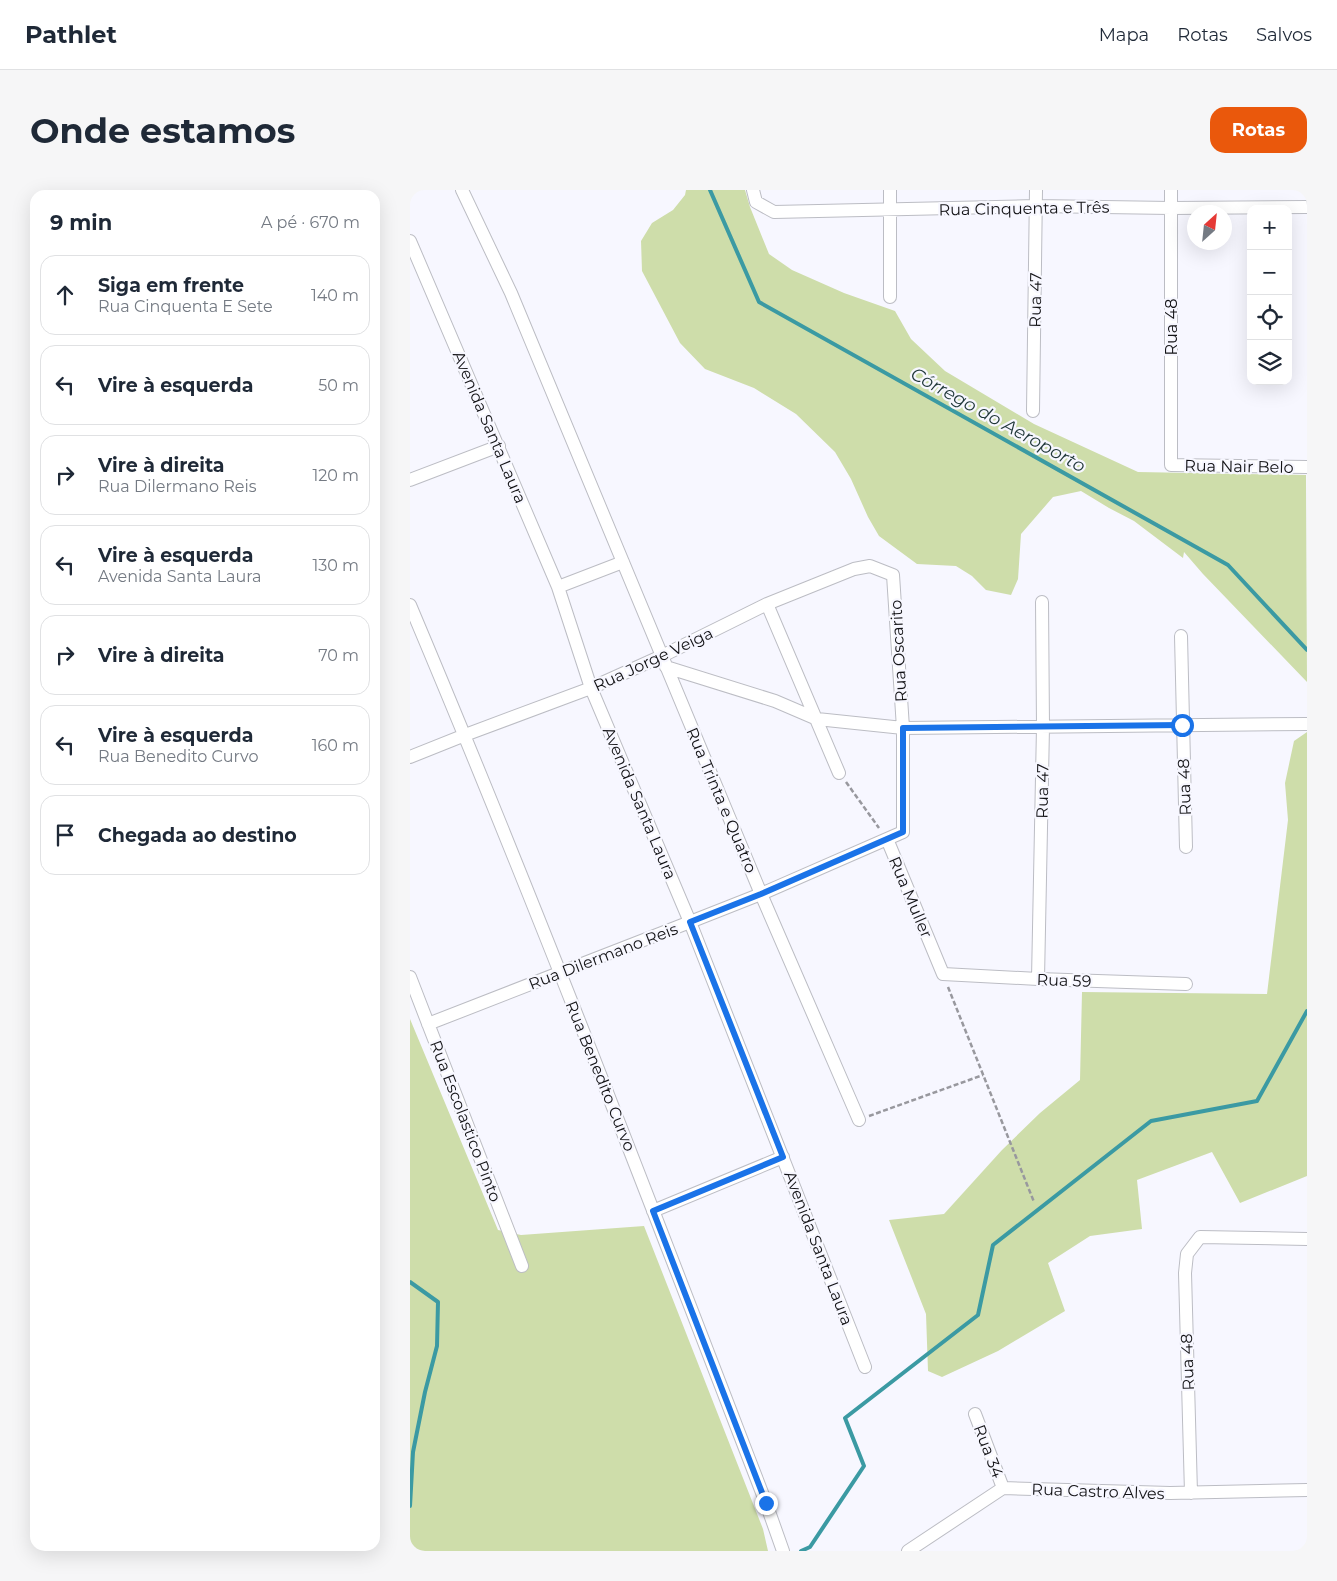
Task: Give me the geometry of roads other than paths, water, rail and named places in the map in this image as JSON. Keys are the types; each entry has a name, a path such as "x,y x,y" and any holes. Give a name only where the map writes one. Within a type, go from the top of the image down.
{"street":[{"name":"Rua Trinta e Quatro","path":"462,190 511,293 761,894 859,1120"},
{"name":"Rua Cinquenta e Três","path":"753,190 756,202 774,212 1036,206 1171,208 1307,207"},
{"path":"890,190 890,297"},
{"name":"Rua 47","path":"1033,410 1036,190"},
{"name":"Rua 48","path":"1171,190 1171,464"},
{"name":"Avenida Santa Laura","path":"410,241 558,587 592,688 690,922 865,1366"},
{"path":"410,480 499,446"},
{"name":"Rua Nair Belo","path":"1171,464 1307,467"},
{"path":"558,587 623,562"},
{"name":"Rua Jorge Veiga","path":"410,757 664,662 767,604 854,569 870,566 893,575"},
{"name":"Rua Oscarito","path":"887,839 903,832 903,728 893,575"},
{"name":"Rua 47","path":"1038,979 1043,727 1042,602"},
{"path":"767,604 839,773"},
{"name":"Rua Benedito Curvo","path":"410,605 465,735 559,972 766,1503 781,1546"},
{"name":"Rua 48","path":"1181,636 1186,847"},
{"path":"664,662 775,701 817,719 903,728 1307,724"},
{"name":"Rua Dilermano Reis","path":"428,1024 761,894 887,839"},
{"name":"Rua Muller","path":"887,839 943,974"},
{"name":"Rua 59","path":"943,974 1186,984"},
{"name":"Rua Escolastico Pinto","path":"410,976 522,1266"},
{"path":"653,1211 783,1157"},
{"name":"Rua 48","path":"1191,1493 1185,1273 1187,1254 1200,1237 1307,1238"},
{"name":"Rua 34","path":"975,1414 1003,1488"},
{"path":"908,1551 1003,1488"},
{"name":"Rua Castro Alves","path":"1003,1488 1191,1493 1307,1490"}],"waterway":[{"name":"Córrego do Aeroporto","path":"710,190 759,302 1228,565 1307,650"},
{"name":"Córrego do Aeroporto","path":"801,1551 810,1547 864,1466 845,1418 978,1315 993,1245 1151,1121 1257,1101 1307,1011"},
{"path":"410,1282 438,1302 437,1346 425,1392 413,1452 410,1506"}]}
